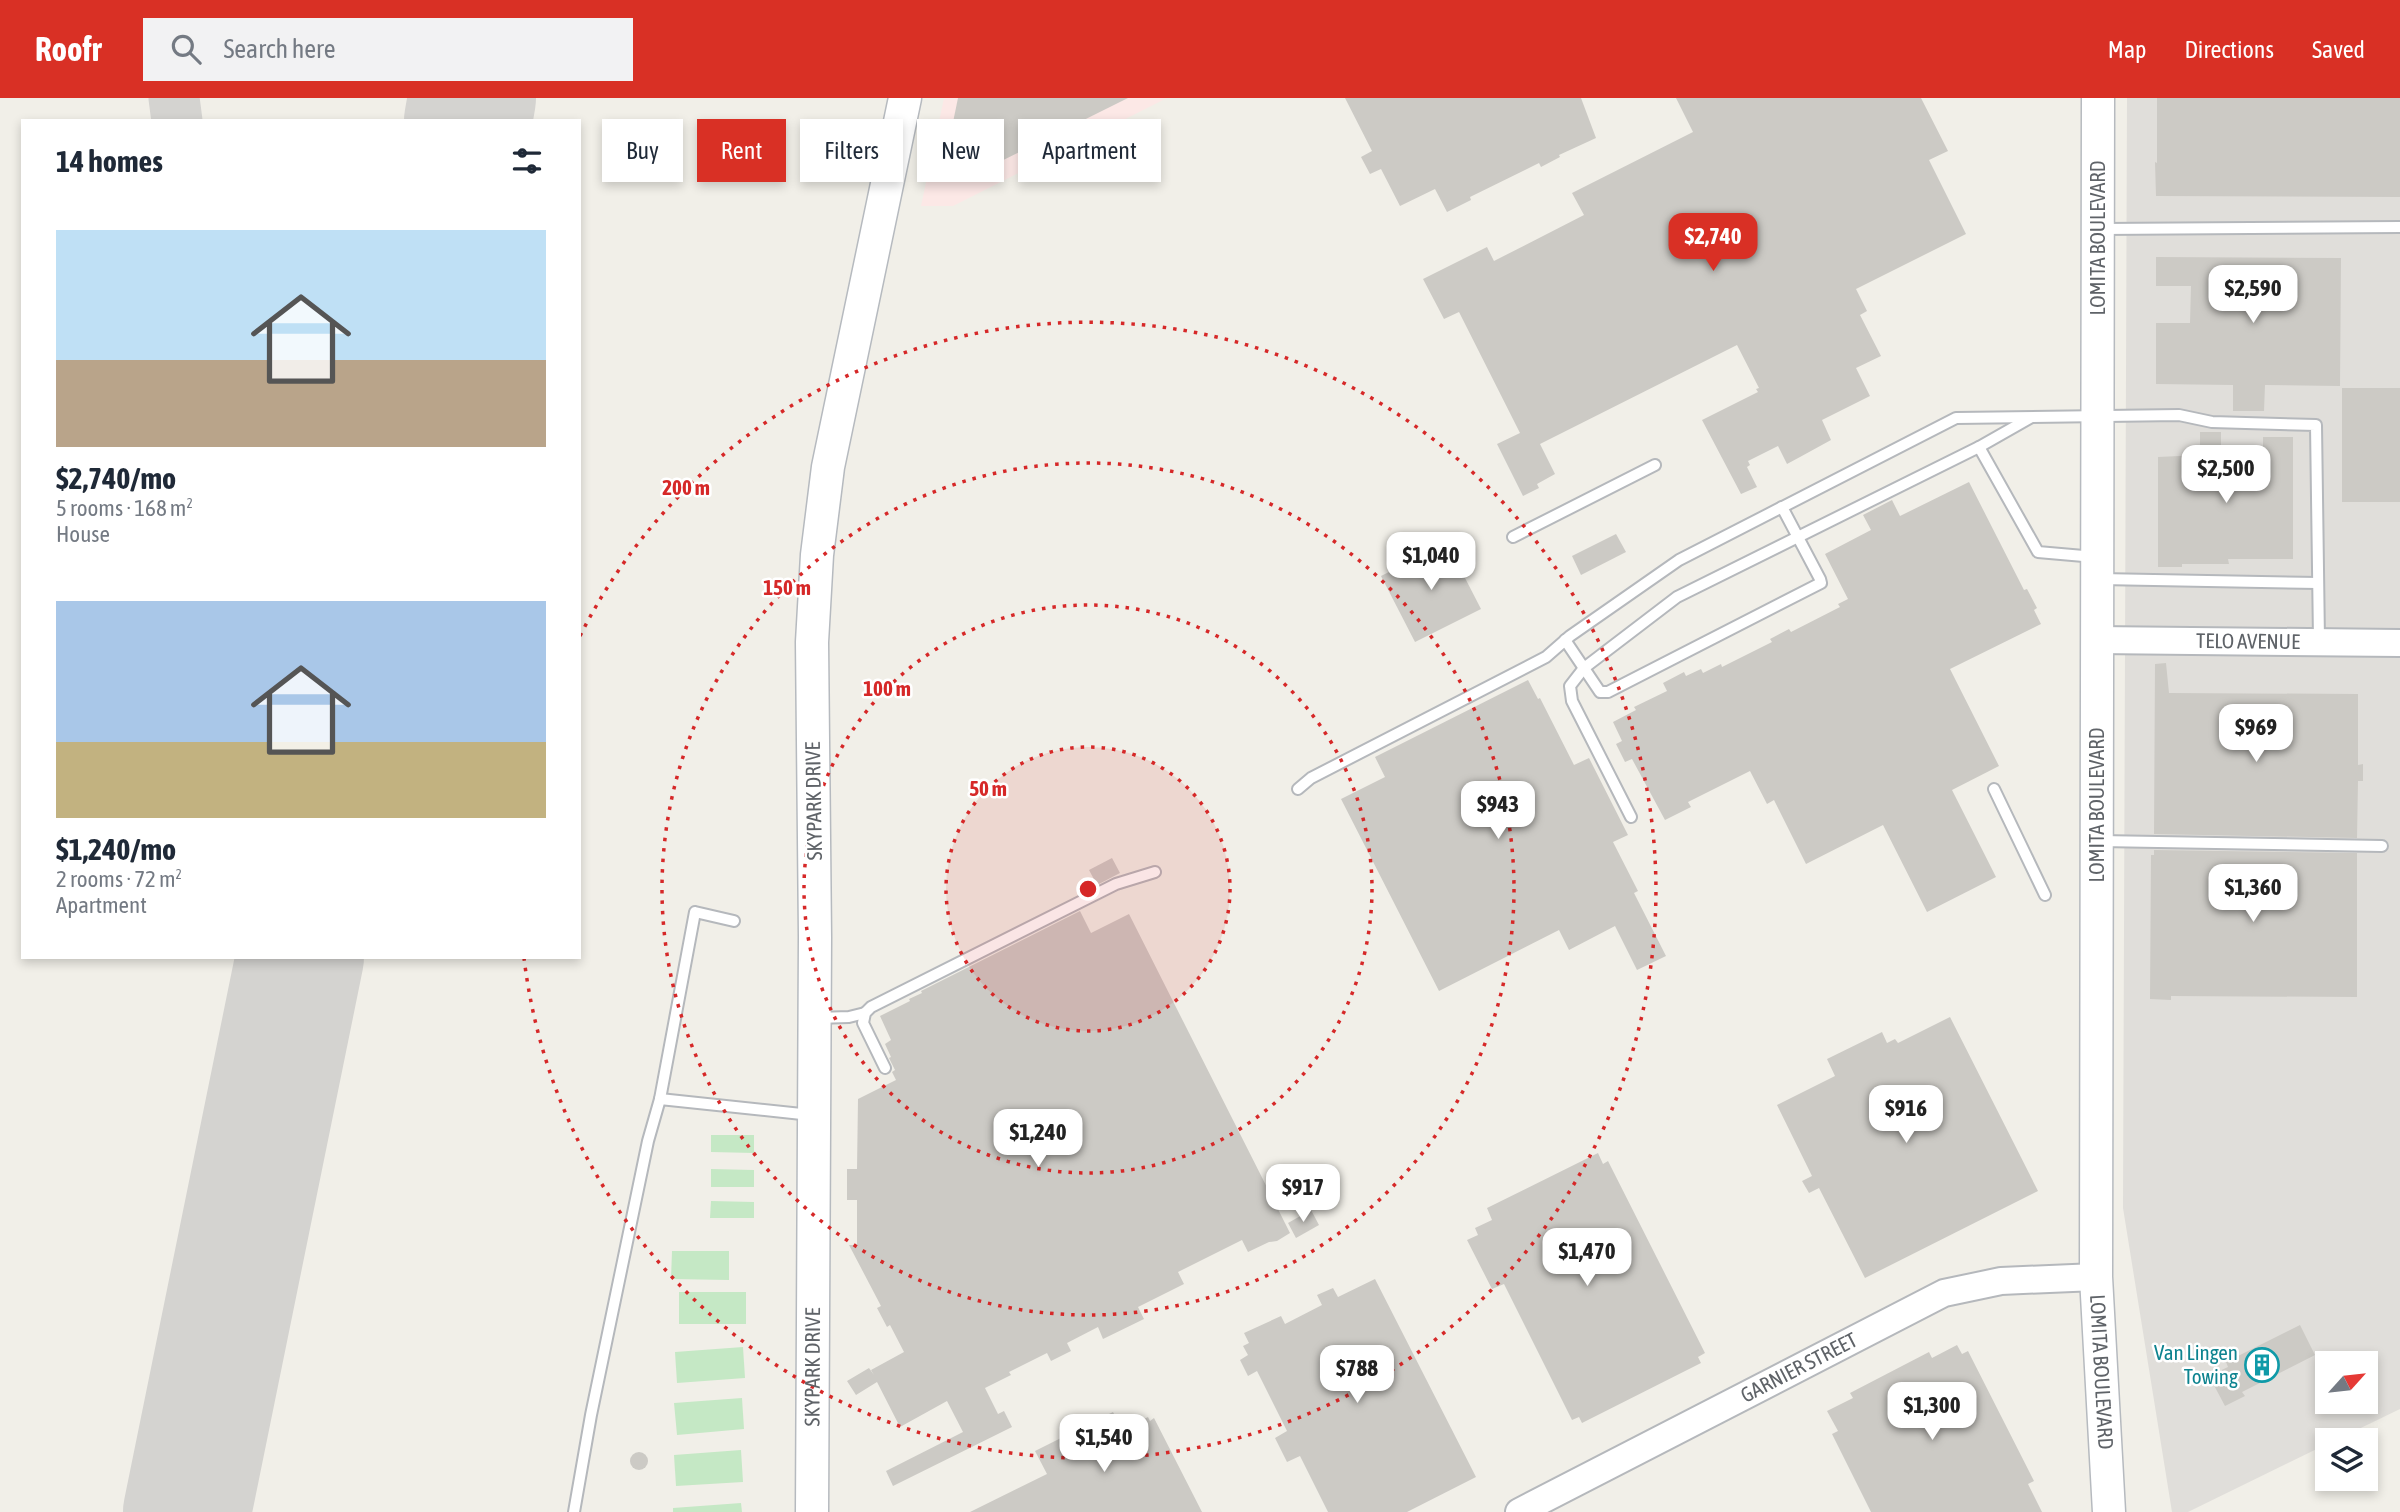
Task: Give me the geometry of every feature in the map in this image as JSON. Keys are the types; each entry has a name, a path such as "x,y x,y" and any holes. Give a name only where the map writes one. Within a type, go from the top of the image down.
{"main road":[{"name":"SKYPARK DRIVE","path":"812,1512 812,642 817,555 828,467 905,98"},
{"name":"LOMITA BOULEVARD","path":"2098,98 2096,1277 2109,1512"}],"street":[{"name":"TELO AVENUE","path":"2096,640 2400,643"},
{"name":"GARNIER STREET","path":"1519,1512 1944,1293 2001,1281 2096,1277"}],"lane":[{"path":"2098,229 2400,227"},
{"path":"1298,789 1311,778 1546,657 1565,640 1679,560 1956,418 2179,415 2212,422 2316,425 2319,642"},
{"path":"1630,817 1572,701 1570,686 1584,668 1676,597 1979,447 2032,416"},
{"path":"1979,447 2038,552 2097,568 2318,583"},
{"path":"1513,537 1655,465"},
{"path":"1565,640 1600,692 1608,692 1821,583 1782,507"},
{"path":"1994,789 2045,895"},
{"path":"2097,841 2382,846"},
{"path":"814,1018 849,1017 865,1013 871,1007 1116,884 1155,872"},
{"path":"574,1512 591,1415 648,1141 660,1099 695,912 734,921"},
{"path":"865,1013 863,1023 885,1068"},
{"path":"660,1099 814,1116"}],"shaded area":[{"path":"944,98 1167,98 1125,119 1018,119 1018,173 1004,180 1004,119 940,119"},
{"path":"2127,98 2400,98 2400,1409 2361,1428 2315,1428 2315,1450 2188,1512 2172,1512 2123,1208"},
{"path":"926,182 1001,182 953,206 921,206"}],"green space":[{"path":"711,1135 754,1135 754,1153 711,1152"},
{"path":"711,1169 754,1170 754,1187 711,1187"},
{"path":"711,1201 754,1202 754,1218 710,1218"},
{"path":"672,1251 729,1251 729,1280 671,1279"},
{"path":"679,1292 746,1292 746,1324 679,1324"},
{"path":"743,1347 745,1378 677,1383 675,1352"},
{"path":"742,1398 744,1429 677,1435 674,1403"},
{"path":"741,1450 743,1482 676,1486 674,1455"},
{"path":"741,1503 742,1512 673,1512 673,1508"}],"building":[{"path":"958,98 1128,98 1086,119 1018,119 1018,153 1004,160 1004,119 954,119"},
{"path":"1345,98 1581,98 1596,138 1559,155 1560,157 1541,167 1539,163 1470,197 1471,200 1447,212 1435,189 1400,206 1381,169 1370,174 1361,157 1372,151"},
{"path":"1676,98 1921,98 1948,151 1929,160 1966,234 1856,289 1867,311 1860,315 1881,356 1856,368 1870,396 1822,420 1831,440 1787,464 1778,446 1748,461 1750,465 1747,467 1757,487 1741,494 1702,420 1758,392 1756,389 1759,388 1737,345 1540,444 1555,474 1537,484 1539,488 1523,496 1497,444 1520,433 1459,312 1444,319 1423,279 1487,247 1494,261 1584,215 1572,193 1693,132"},
{"path":"2157,98 2400,98 2400,197 2156,196"},
{"path":"2156,257 2341,258 2340,386 2265,385 2264,411 2233,411 2233,385 2156,384 2156,323 2190,323 2191,286 2156,286"},
{"path":"2342,388 2400,388 2400,502 2342,502"},
{"path":"2200,432 2221,432 2221,455 2263,456 2263,437 2293,437 2293,559 2228,559 2229,564 2158,567 2158,457 2200,455"},
{"path":"1969,482 2024,590 2027,589 2037,608 2034,610 2041,624 1950,669 1999,766 1952,790 1996,877 1927,912 1883,825 1806,864 1774,800 1767,804 1750,771 1688,802 1691,807 1665,820 1632,759 1625,762 1616,744 1622,741 1613,722 1636,710 1634,707 1667,691 1663,683 1684,672 1686,676 1701,669 1703,673 1721,664 1722,667 1772,642 1770,639 1789,629 1791,632 1840,607 1838,604 1848,599 1825,554 1871,530 1863,515 1892,500 1900,516"},
{"path":"1616,534 1626,552 1581,575 1572,556"},
{"path":"1447,543 1481,609 1415,642 1381,576"},
{"path":"2166,663 2169,693 2358,694 2358,765 2363,764 2363,781 2358,781 2357,838 2154,834 2155,664"},
{"path":"1528,680 1574,765 1589,758 1628,835 1613,842 1638,891 1634,893 1666,956 1637,970 1615,926 1569,950 1559,930 1439,991 1341,799 1385,777 1375,757"},
{"path":"2154,850 2357,853 2357,997 2171,996 2171,1000 2150,999 2151,855 2154,855"},
{"path":"1112,858 1120,873 1097,885 1089,870"},
{"path":"1080,911 1091,933 1129,914 1290,1233 1248,1252 1242,1240 1178,1272 1184,1284 1138,1307 1144,1319 1103,1339 1098,1327 1067,1343 1071,1351 1051,1361 1047,1353 1009,1372 1011,1375 985,1388 998,1414 1004,1411 1012,1427 893,1486 886,1471 963,1432 947,1401 900,1427 877,1382 856,1395 847,1381 869,1368 874,1375 871,1370 904,1352 890,1325 887,1327 877,1308 881,1306 849,1245 857,1245 857,1200 847,1200 847,1169 857,1169 858,1099 896,1080 885,1044 891,1040 880,1016 910,1001 909,999 922,993 921,991"},
{"path":"1950,1017 2038,1191 1865,1278 1819,1188 1809,1193 1802,1181 1812,1176 1777,1105 1835,1076 1827,1059 1882,1032 1887,1043 1895,1039 1898,1043"},
{"path":"1598,1153 1603,1164 1608,1161 1705,1353 1698,1357 1701,1363 1582,1423 1579,1417 1572,1420 1504,1284 1492,1289 1467,1240 1478,1235 1475,1228 1492,1220 1487,1208"},
{"path":"1311,1210 1319,1225 1296,1238 1288,1223"},
{"path":"1375,1279 1476,1477 1407,1512 1328,1512 1300,1456 1287,1462 1275,1438 1287,1431 1257,1371 1248,1376 1240,1360 1248,1355 1243,1346 1249,1343 1244,1333 1281,1316 1285,1324 1322,1305 1317,1295 1333,1288 1338,1297"},
{"name":"Van Lingen Towing","path":"2300,1325 2315,1355 2242,1392 2245,1396 2225,1406 2209,1376 2228,1367 2226,1362"},
{"path":"1957,1345 1962,1354 1968,1351 2034,1481 2028,1484 2042,1512 1871,1512 1832,1434 1838,1431 1827,1411 1853,1398 1850,1393 1929,1352 1932,1358"},
{"path":"1113,1412 1122,1430 1148,1417 1150,1421 1154,1418 1202,1512 970,1512 1047,1474 1035,1451"},
{"path":"639,1452 645,1455 648,1461 645,1467 639,1470 633,1467 630,1461 633,1455"}],"taxiway":[{"path":"174,98 177,119"},
{"path":"295,959 297,971"}],"runway":[{"path":"468,119 472,98"},
{"path":"187,1512 300,959"}],"place":[{"name":"Van Lingen Towing","path":"2262,1365"}]}
